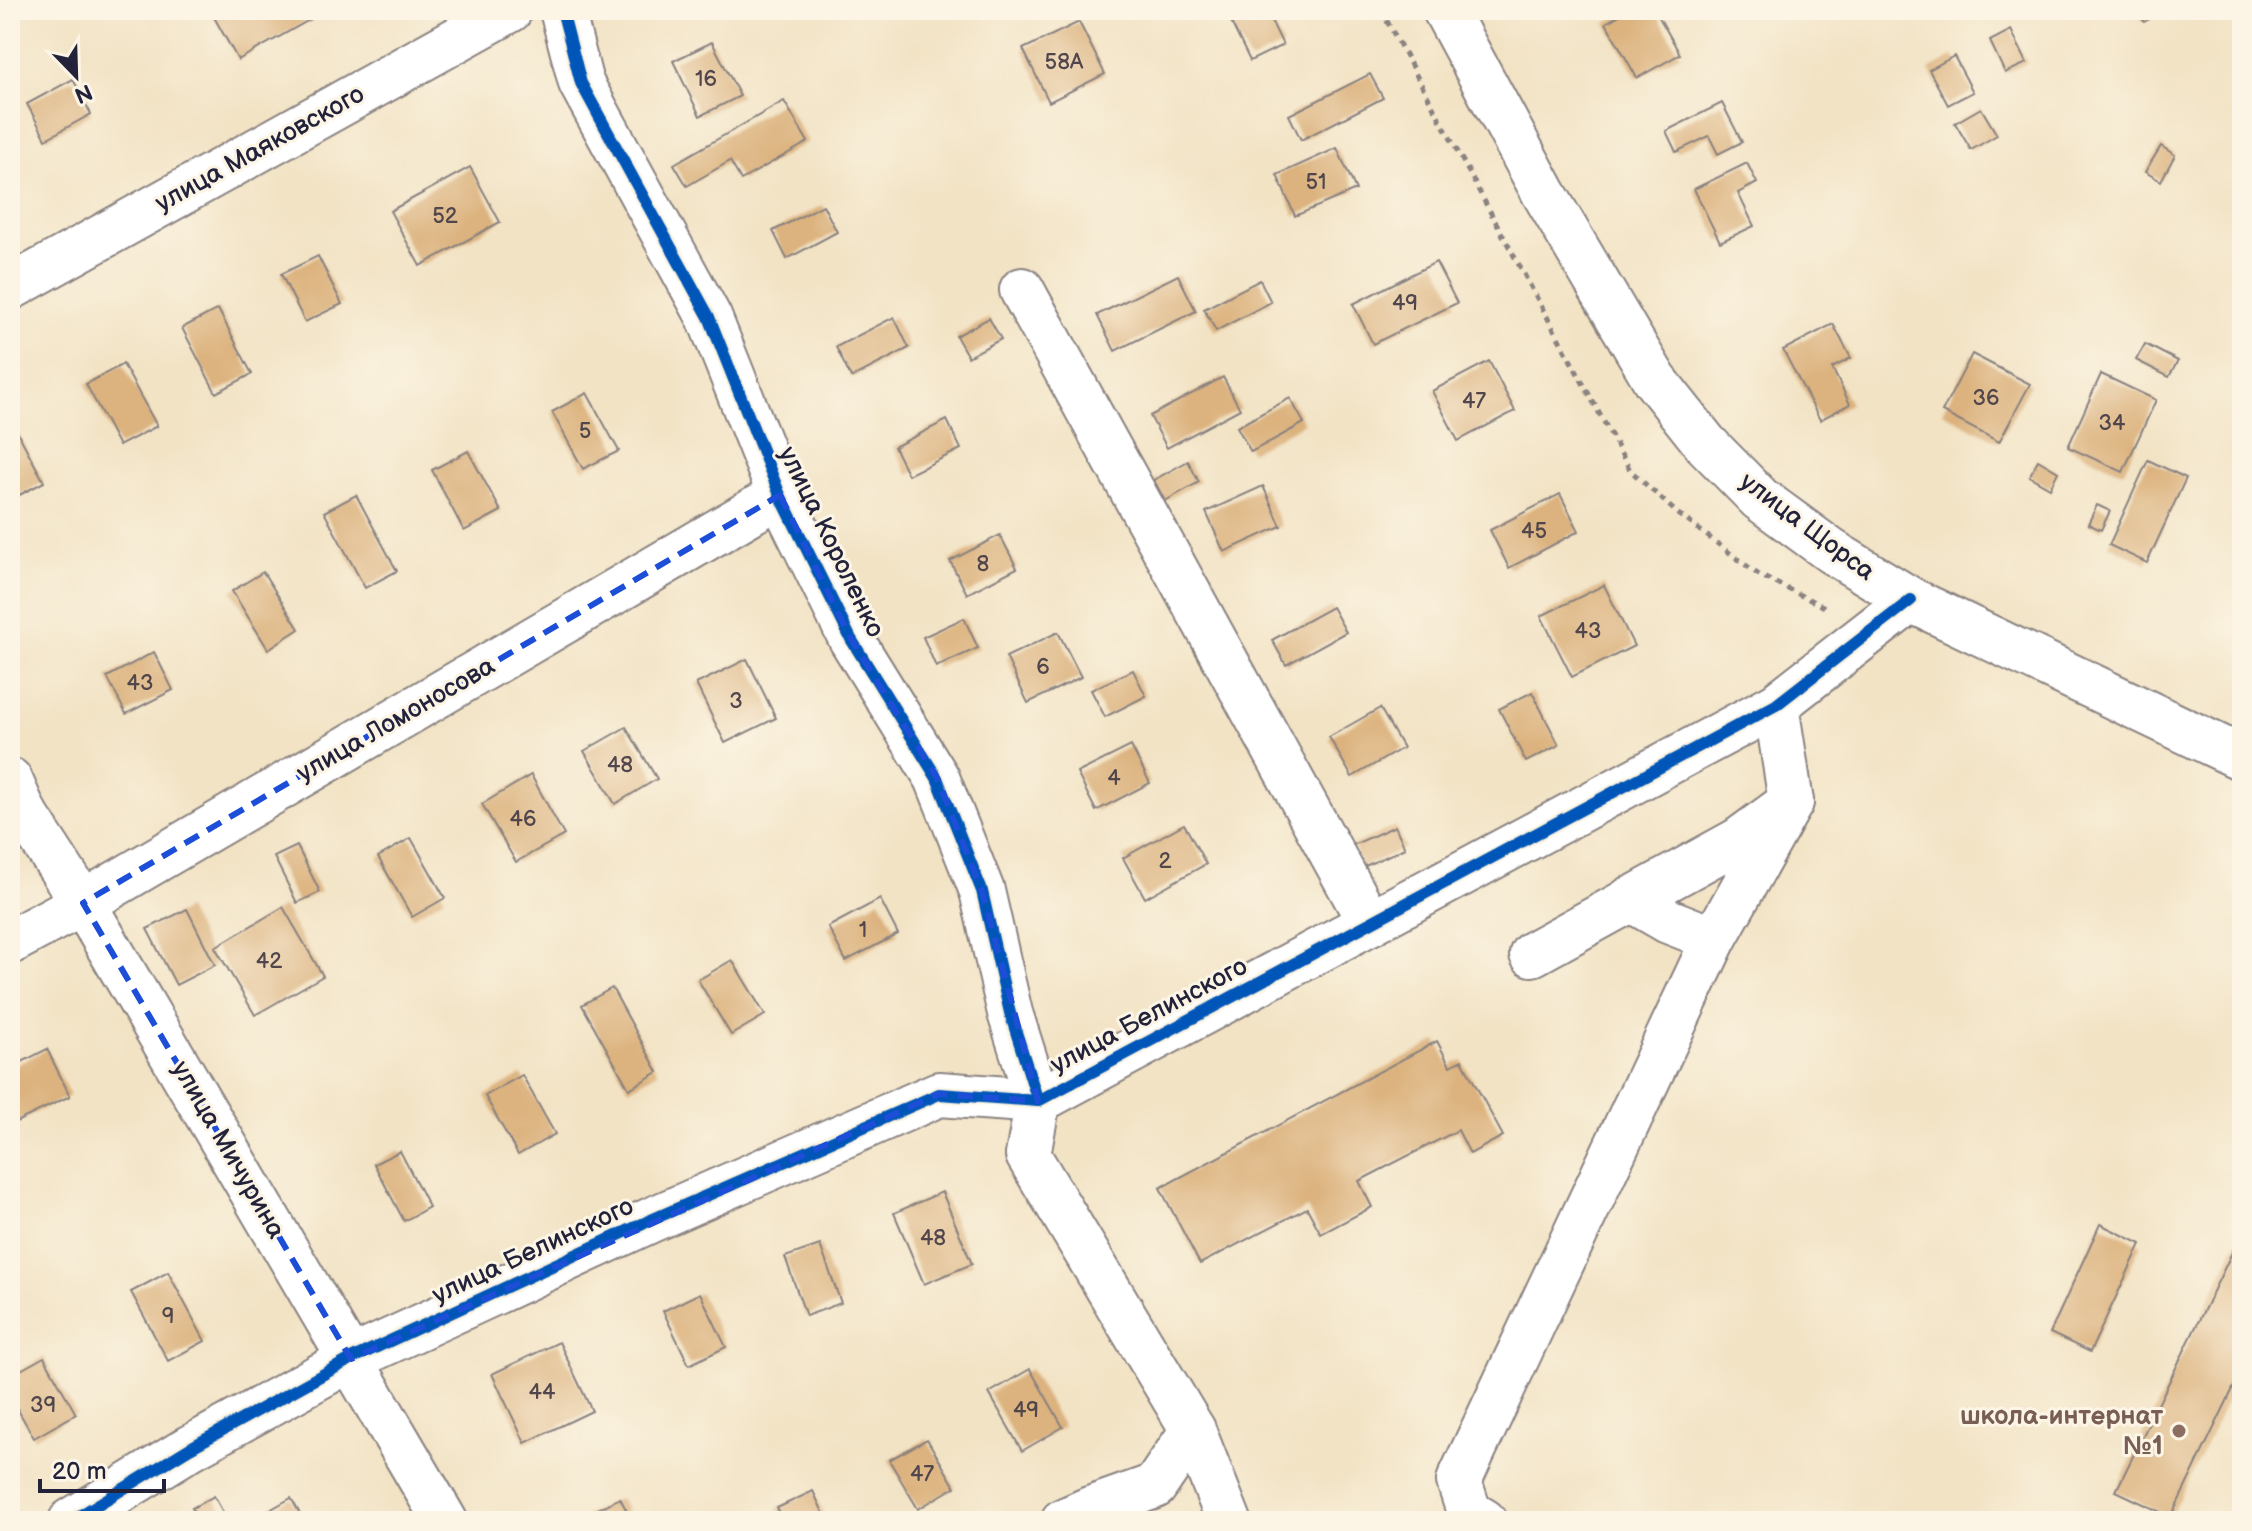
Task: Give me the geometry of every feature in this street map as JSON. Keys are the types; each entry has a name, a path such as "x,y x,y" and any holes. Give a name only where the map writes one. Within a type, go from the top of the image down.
{"street":[{"name":"улица Маяковского","path":"10,288 510,10"},
{"name":"улица Короленко","path":"562,10 581,83 709,317 780,495 851,639 937,778 982,891 1010,1013 1038,1101"},
{"name":"улица Щорса","path":"1445,10 1544,193 1655,380 1705,443 1760,499 1831,551 1911,600 2242,758"},
{"path":"1022,290 1370,923"},
{"name":"улица Ломоносова","path":"10,942 83,903 780,495"},
{"name":"улица Белинского","path":"71,1521 190,1448 351,1359 651,1220 939,1094 1038,1101 1776,705 1911,600"},
{"path":"1484,1521 1469,1512 1459,1481 1714,939 1791,802 1776,705"},
{"name":"улица Мичурина","path":"10,780 24,812 83,903 445,1521"},
{"path":"1532,954 1739,840 1791,802"},
{"path":"1630,899 1668,921 1714,939"},
{"path":"1038,1101 1028,1155 1193,1430 1229,1521"},
{"path":"1063,1521 1155,1486 1193,1430"}],"highlighted area":[{"path":"780,495 851,639 937,778 982,891 1038,1101 939,1094 351,1359 83,903"}],"building":[{"path":"210,10 327,10 238,60"},
{"path":"1225,10 1266,10 1283,45 1250,61"},
{"path":"1628,10 1655,10 1680,54 1637,78 1606,23"},
{"path":"2137,10 2165,10 2144,22"},
{"path":"1079,22 1105,74 1049,102 1023,49"},
{"path":"2011,30 2027,63 2005,73 1990,41"},
{"path":"712,42 740,96 700,116 673,61"},
{"path":"1954,56 1973,92 1948,105 1929,70"},
{"path":"1370,74 1383,98 1301,140 1289,115"},
{"path":"73,79 91,114 46,139 27,104"},
{"path":"784,101 808,142 741,180 730,161 687,186 674,164"},
{"path":"1722,103 1742,142 1718,154 1709,136 1676,152 1666,131"},
{"path":"1981,108 1997,135 1971,150 1955,123"},
{"path":"2161,146 2175,155 2161,181 2145,172"},
{"path":"1337,148 1356,190 1295,216 1277,175"},
{"path":"1747,163 1757,183 1738,193 1754,226 1720,242 1694,189"},
{"path":"470,167 500,222 420,266 390,211"},
{"path":"823,205 837,232 787,259 773,231"},
{"path":"318,256 342,304 305,322 281,274"},
{"path":"1436,262 1457,303 1373,344 1353,304"},
{"path":"1178,275 1196,311 1115,351 1097,315"},
{"path":"1260,280 1271,302 1216,331 1204,309"},
{"path":"218,309 252,374 216,393 182,328"},
{"path":"894,317 909,348 851,378 836,347"},
{"path":"989,318 1001,339 968,357 956,336"},
{"path":"1833,324 1851,358 1832,368 1850,404 1820,420 1783,350"},
{"path":"2145,344 2178,361 2169,377 2136,360"},
{"path":"1972,354 2030,384 1999,442 1942,412"},
{"path":"1489,361 1515,411 1458,441 1432,391"},
{"path":"123,364 157,426 119,446 86,384"},
{"path":"2101,374 2156,400 2123,472 2068,447"},
{"path":"1223,377 1240,409 1167,448 1150,416"},
{"path":"587,393 619,451 583,469 552,412"},
{"path":"1290,398 1304,423 1251,452 1237,427"},
{"path":"10,418 44,482 10,500"},
{"path":"947,420 961,449 908,475 894,447"},
{"path":"468,451 501,511 464,531 432,470"},
{"path":"2038,460 2058,472 2050,488 2029,476"},
{"path":"2148,460 2186,478 2147,563 2109,545"},
{"path":"1188,461 1199,482 1165,501 1154,480"},
{"path":"1263,486 1281,526 1224,552 1206,512"},
{"path":"1560,494 1579,531 1509,568 1490,530"},
{"path":"356,495 397,571 365,588 324,512"},
{"path":"2097,505 2110,511 2101,530 2088,524"},
{"path":"1000,535 1017,568 967,594 950,561"},
{"path":"263,572 299,629 268,649 232,591"},
{"path":"1604,585 1634,646 1572,677 1541,616"},
{"path":"1332,607 1346,632 1286,665 1272,640"},
{"path":"964,618 978,648 936,667 923,637"},
{"path":"1058,632 1081,677 1028,703 1006,657"},
{"path":"154,652 173,690 126,714 107,677"},
{"path":"747,659 776,718 725,743 696,684"},
{"path":"1133,670 1146,696 1105,717 1091,690"},
{"path":"1532,692 1559,745 1526,762 1499,709"},
{"path":"1380,708 1403,748 1352,777 1329,737"},
{"path":"626,727 657,779 615,804 584,751"},
{"path":"1131,746 1150,783 1096,811 1077,773"},
{"path":"531,775 564,835 516,862 482,804"},
{"path":"1184,824 1206,864 1145,898 1123,858"},
{"path":"1395,826 1405,848 1363,867 1353,845"},
{"path":"411,838 445,898 412,917 378,857"},
{"path":"297,846 320,892 297,903 274,857"},
{"path":"880,899 898,934 846,961 828,927"},
{"path":"283,907 323,976 255,1015 215,947"},
{"path":"187,909 215,965 176,985 147,929"},
{"path":"732,960 765,1015 731,1035 698,980"},
{"path":"612,988 658,1072 629,1089 582,1005"},
{"path":"1437,1041 1450,1066 1462,1060 1503,1136 1470,1154 1458,1130 1359,1181 1372,1207 1321,1234 1307,1208 1200,1264 1160,1188"},
{"path":"47,1049 70,1096 10,1125 10,1068"},
{"path":"522,1075 555,1134 518,1155 485,1096"},
{"path":"400,1151 429,1207 404,1221 374,1164"},
{"path":"942,1192 972,1264 924,1284 894,1213"},
{"path":"2100,1224 2141,1244 2090,1352 2050,1333"},
{"name":"школа-интернат №1","path":"2242,1232 2242,1370 2171,1517 2116,1491"},
{"path":"820,1245 841,1303 806,1316 785,1257"},
{"path":"168,1272 205,1341 168,1361 131,1292"},
{"path":"700,1293 726,1347 689,1365 663,1311"},
{"path":"559,1342 592,1411 525,1443 492,1374"},
{"path":"44,1357 76,1414 34,1438 10,1396 10,1376"},
{"path":"1030,1369 1063,1427 1022,1451 989,1393"},
{"path":"927,1439 955,1487 918,1509 889,1460"},
{"path":"813,1491 827,1521 783,1521 777,1508"},
{"path":"214,1496 228,1521 199,1521 192,1508"},
{"path":"291,1498 304,1521 264,1521 261,1515"},
{"path":"620,1498 632,1521 574,1521"}],"cycle path":[{"path":"562,10 581,83 709,317 780,495 851,639 937,778 982,891 1010,1013 1038,1101"},
{"path":"71,1521 190,1448 351,1359 651,1220 939,1094 1038,1101 1776,705 1911,600"}],"place":[{"name":"школа-интернат №1","path":"2179,1431"}]}
